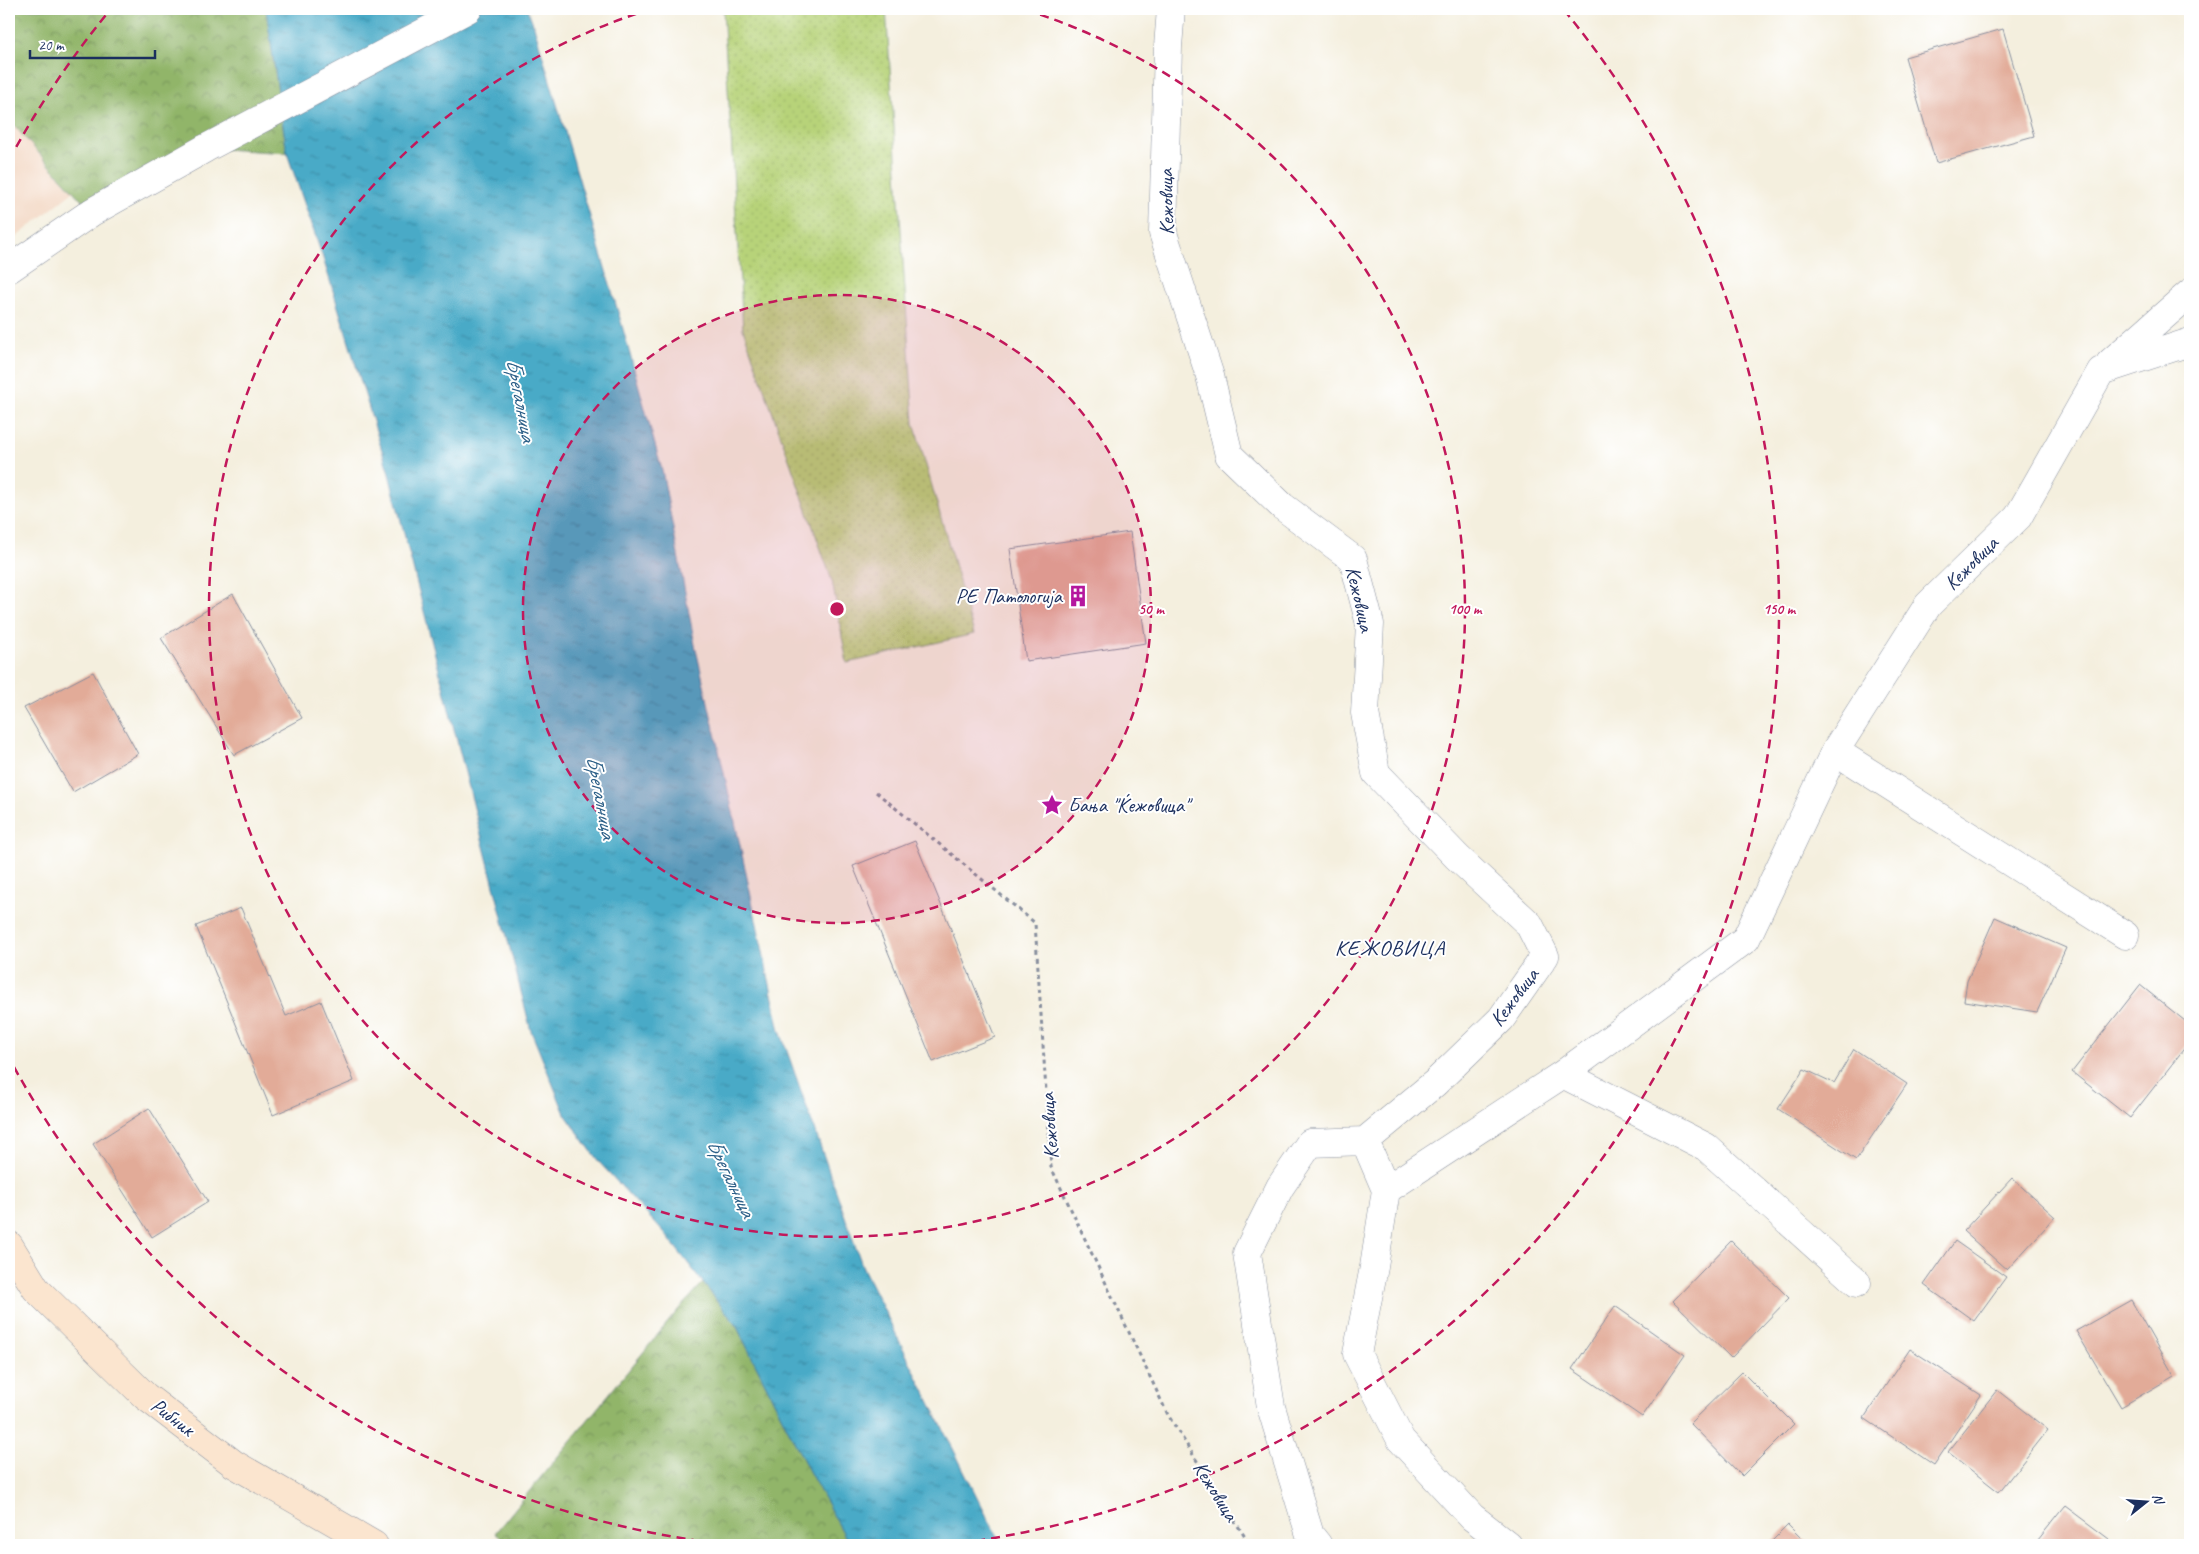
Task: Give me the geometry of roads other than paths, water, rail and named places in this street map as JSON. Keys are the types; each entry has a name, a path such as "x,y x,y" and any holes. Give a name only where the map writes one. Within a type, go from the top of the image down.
{"main road":[{"name":"Рибник","path":"9,1245 36,1289 145,1396 234,1464 374,1545"}],"street":[{"path":"9,269 92,212 206,148 468,9"},
{"name":"Кежовица","path":"1171,9 1168,47 1163,233 1210,376 1229,455 1282,506 1353,559 1370,624 1365,713 1376,773 1457,857 1529,924 1545,956 1500,1020 1435,1083 1365,1141"},
{"name":"Кежовица","path":"1386,1190 1563,1074 1746,939 1835,751 1928,605 2018,517 2101,371 2190,292"},
{"path":"2101,371 2190,342"},
{"path":"1835,751 2125,935"},
{"path":"1563,1074 1706,1147 1858,1283"},
{"path":"1318,1545 1310,1535 1270,1407 1247,1253 1280,1187 1310,1143 1365,1141 1386,1190 1374,1267 1357,1354 1401,1440 1472,1518 1490,1545"},
{"path":"1472,1518 1508,1545"}],"water":[{"name":"Брегалница","path":"266,9 527,9 533,23 621,322 662,470 695,645 780,1031 863,1268 1001,1545 850,1545 809,1471 736,1325 666,1235 599,1162 565,1114 531,1031 388,470 323,258 287,153"}],"place":[{"name":"РЕ Патологија","path":"1078,596"},
{"name":"Бања \"Ќежовица\"","path":"1052,805"}],"district":[{"name":"КЕЖОВИЦА","path":"1390,948"}]}
